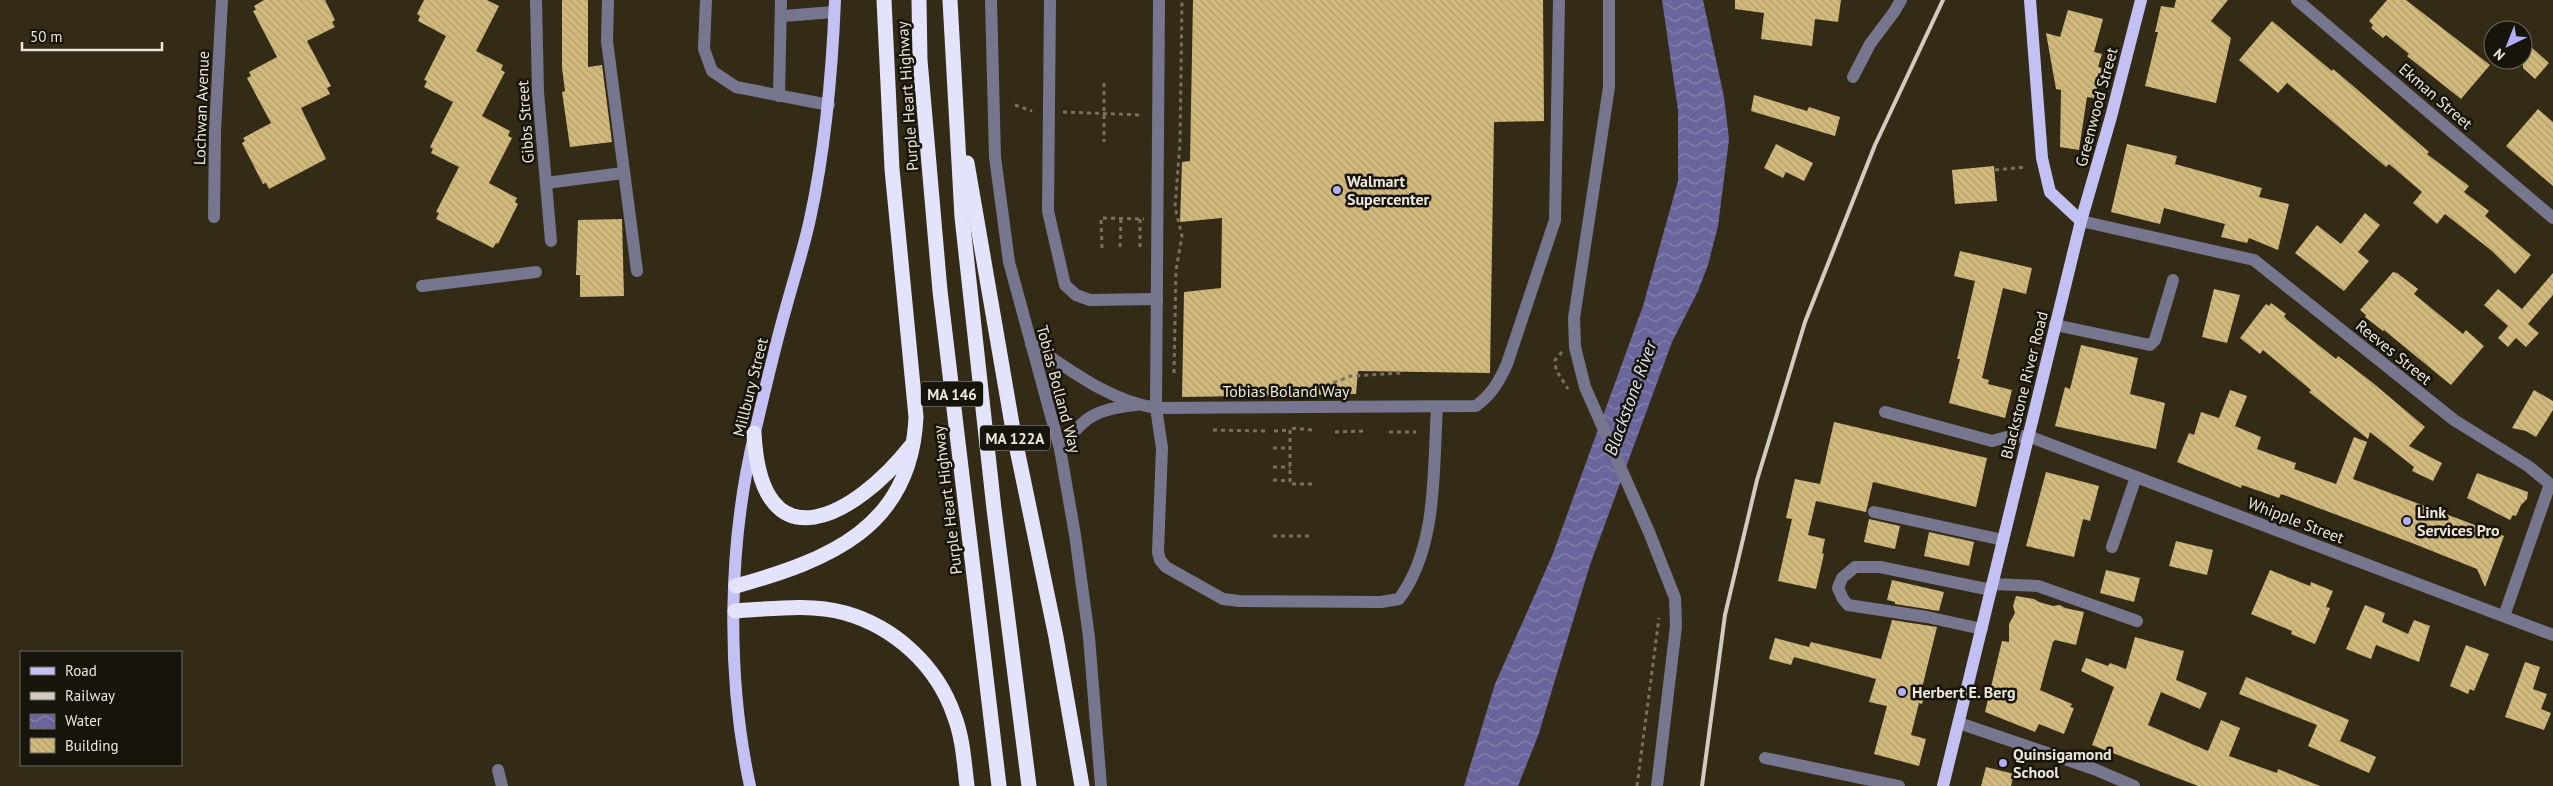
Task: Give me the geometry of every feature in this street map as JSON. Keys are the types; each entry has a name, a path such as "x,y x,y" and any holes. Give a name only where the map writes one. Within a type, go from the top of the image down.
{"highway":[{"path":"736,586 796,569 815,561 838,548 878,517 899,488 905,475 915,440 913,382 892,169 884,0"},
{"name":"Purple Heart Highway","path":"919,0 920,60 940,291 999,786"},
{"name":"MA 122A","path":"950,0 954,88 1010,412 1058,646 1082,786"},
{"name":"MA 146","path":"954,88 962,217 994,509 1029,786"},
{"path":"754,433 756,459 766,493 790,515 801,518 827,514 860,498 890,470 915,440"},
{"path":"735,611 810,608 844,612 873,624 902,641 923,662 943,689 954,715 962,742 967,786"}],"main road":[{"path":"2030,0 2042,158 2050,192 2081,221"},
{"name":"Greenwood Street","path":"2081,221 2111,116 2140,0"},
{"name":"Millbury Street","path":"750,786 737,686 735,611 739,526 754,433 810,220 829,105 835,6"},
{"name":"Blackstone River Road","path":"1943,786 2081,221"},
{"path":"744,786 747,769"}],"street":[{"name":"Lochwan Avenue","path":"214,217 215,131 222,0"},
{"name":"Gibbs Street","path":"536,0 538,92 551,241"},
{"path":"608,0 607,41 637,271"},
{"path":"706,0 704,49 712,71 736,87 829,105"},
{"path":"779,96 781,0"},
{"name":"Tobias Bolland Way","path":"991,0 995,157 1009,262 1060,450 1075,536 1089,637 1101,786"},
{"path":"1050,0 1048,211 1064,284 1076,295 1090,300 1157,299"},
{"path":"1159,0 1156,408 1162,448 1158,552 1160,560 1166,567 1223,599 1239,601 1381,602 1399,598 1417,570 1430,512 1437,407"},
{"name":"Tobias Boland Way","path":"1060,450 1074,430 1090,416 1109,408 1136,405 1156,408 1476,406 1487,398 1498,384 1507,364 1555,220 1559,0"},
{"path":"1609,0 1610,87 1574,333 1585,387 1649,532 1675,598 1676,610 1658,786"},
{"path":"1853,77 1870,44 1901,0"},
{"name":"Ekman Street","path":"2306,3 2553,218"},
{"path":"782,16 835,6"},
{"path":"546,183 623,173"},
{"name":"Reeves Street","path":"2081,221 2254,260 2454,420 2528,466 2550,484 2504,616"},
{"path":"422,286 536,272"},
{"path":"2055,326 2150,345 2155,340 2174,280"},
{"name":"Tobias Boland Way","path":"1031,344 1107,392 1136,405"},
{"path":"1885,412 1992,441 2007,437 2028,436"},
{"name":"Whipple Street","path":"2028,436 2553,635"},
{"path":"2112,547 2136,477"},
{"path":"1874,512 2003,540"},
{"path":"1982,629 1928,617 1848,605 1842,599 1838,588 1842,578 1855,567 1880,567 1992,587 2038,586 2137,622"},
{"path":"1959,724 2094,769 2134,786"},
{"path":"1765,758 1899,786"},
{"path":"498,770 502,786"}],"path":[{"path":"1174,375 1176,270 1182,236 1175,207 1180,143 1182,0"},
{"path":"1104,83 1104,142"},
{"path":"1015,106 1032,112"},
{"path":"1055,112 1142,113"},
{"path":"1995,170 2026,167"},
{"path":"1102,248 1101,218 1144,219 1146,211"},
{"path":"1120,218 1120,247"},
{"path":"1140,218 1140,247"},
{"path":"1304,393 1351,376 1401,373"},
{"path":"1274,430 1290,430 1290,428 1313,430"},
{"path":"1213,430 1266,431"},
{"path":"1290,430 1290,481"},
{"path":"1334,432 1366,431"},
{"path":"1389,432 1416,432"},
{"path":"1273,448 1290,448"},
{"path":"1272,467 1290,467"},
{"path":"1273,480 1290,481 1290,484 1312,484"},
{"path":"1273,536 1311,536"},
{"path":"1637,786 1660,608"}],"water":[{"name":"Blackstone River","path":"1662,0 1703,0 1724,97 1729,139 1718,226 1708,265 1698,291 1672,342 1590,565 1538,736 1518,786 1464,786 1495,684 1552,556 1643,306 1678,181 1678,110"}],"building":[{"path":"264,0 325,0 335,20 332,22 335,27 307,41 331,86 327,88 330,94 301,108 326,159 269,189 266,183 263,184 242,143 245,141 243,138 271,123 247,78 251,76 249,72 277,57 253,11 256,10 254,6"},
{"path":"424,0 487,0 499,6 476,51 503,65 501,70 505,72 482,116 510,131 508,136 512,138 489,183 517,198 515,202 518,204 498,244 496,243 493,248 436,219 439,213 436,212 459,167 431,153 433,149 430,147 453,102 424,87 427,81 424,80 446,36 418,21 420,16 417,14"},
{"path":"562,0 588,0 588,67 602,65 612,142 570,147 562,92 565,91 562,68"},
{"name":"Walmart Supercenter","path":"1193,0 1543,0 1544,121 1494,122 1490,373 1358,371 1356,394 1182,397 1184,292 1221,288 1222,218 1180,222 1182,162 1190,161"},
{"path":"1735,0 1841,0 1838,22 1815,19 1812,46 1761,39 1764,13 1735,9"},
{"path":"2176,0 2228,0 2211,21 2231,38 2216,103 2145,86 2158,32 2155,32 2161,6 2174,8"},
{"path":"2387,0 2406,0 2483,60 2483,70 2486,70 2461,99 2407,56 2409,54 2386,35 2383,38 2371,28 2373,25 2369,21"},
{"path":"2068,10 2103,19 2094,52 2102,54 2098,67 2102,68 2094,98 2087,97 2079,150 2060,147 2061,90 2056,89 2046,33 2060,37"},
{"path":"2272,21 2332,71 2333,69 2352,85 2429,152 2427,154 2469,186 2464,192 2489,211 2485,216 2531,255 2515,274 2492,251 2445,214 2437,224 2413,203 2422,192 2389,164 2386,167 2287,83 2278,93 2239,60"},
{"path":"2533,49 2549,63 2535,79 2525,70 2533,70"},
{"path":"1754,95 1807,111 1809,107 1840,117 1835,136 1751,111"},
{"path":"2538,109 2553,122 2553,186 2506,146"},
{"path":"1776,144 1813,163 1804,181 1786,172 1783,178 1764,168"},
{"path":"2127,144 2177,156 2175,164 2262,188 2259,197 2289,204 2278,250 2249,238 2247,243 2221,237 2225,224 2164,208 2160,224 2111,212"},
{"path":"1994,166 1997,201 1955,204 1952,170"},
{"path":"2365,213 2380,225 2358,252 2369,261 2344,291 2295,253 2317,225 2341,244"},
{"path":"622,219 624,296 580,297 580,275 576,275 578,220"},
{"path":"1960,251 2032,268 2026,294 2003,288 1982,378 1989,380 1988,384 2012,390 2005,418 1949,403 1960,359 1957,359 1975,281 1954,276"},
{"path":"2393,272 2418,289 2414,294 2463,334 2466,330 2484,346 2451,385 2384,330 2365,317 2366,315 2360,310"},
{"path":"2553,273 2553,295 2528,324 2539,333 2526,347 2516,338 2508,347 2498,338 2508,326 2484,305 2498,289 2522,309"},
{"path":"2214,289 2240,295 2227,343 2202,337"},
{"path":"2271,303 2286,314 2284,316 2286,319 2336,359 2338,356 2373,383 2425,427 2409,446 2442,463 2433,481 2412,471 2414,467 2370,432 2368,439 2309,392 2311,390 2263,350 2260,354 2240,338 2266,304 2269,306"},
{"path":"2081,345 2138,358 2130,394 2165,403 2156,449 2055,426 2065,387 2070,389"},
{"path":"2230,390 2247,396 2235,426 2261,437 2257,449 2296,463 2294,469 2336,484 2354,437 2367,442 2353,479 2504,536 2485,587 2477,569 2281,494 2279,498 2242,485 2241,488 2177,462 2189,433 2194,435 2201,412 2219,418"},
{"path":"2534,390 2553,401 2553,410 2536,437 2526,431 2512,428"},
{"path":"1834,422 1987,458 1976,507 1873,482 1866,512 1816,501 1808,535 1825,539 1822,553 1824,554 1816,589 1778,581 1792,519 1786,518 1795,479 1820,484"},
{"path":"2046,472 2099,486 2090,521 2083,519 2074,557 2026,546"},
{"path":"2477,473 2528,492 2527,499 2521,505 2516,516 2513,515 2510,520 2467,498"},
{"path":"1869,519 1900,526 1895,549 1864,542"},
{"path":"1929,532 1974,542 1969,566 1924,556"},
{"path":"2176,541 2213,550 2207,575 2169,566"},
{"path":"2106,570 2140,578 2134,602 2100,593"},
{"path":"2270,570 2310,586 2311,582 2333,591 2326,607 2330,608 2315,644 2291,634 2292,631 2251,614"},
{"path":"1892,580 1944,592 1939,611 1895,604 1895,602 1887,600"},
{"path":"2016,596 2084,612 2076,645 2055,640 2053,642 2040,690 2072,704 2070,707 2074,708 2064,734 2039,724 2035,732 1985,712 2002,641 2009,642 2009,624 2015,613 2013,606"},
{"path":"2365,605 2385,613 2382,622 2408,634 2414,620 2430,626 2419,662 2376,645 2371,659 2346,649"},
{"path":"1892,620 1937,627 1922,688 1926,689 1922,704 1919,703 1911,735 1926,739 1919,766 1874,754 1887,706 1869,702 1876,679 1794,657 1791,665 1769,659 1775,638 1809,647 1811,642 1881,659"},
{"path":"2135,637 2184,651 2176,680 2207,693 2200,709 2161,692 2148,725 2208,751 2221,720 2240,728 2229,756 2277,773 2278,769 2320,786 2198,786 2092,745 2114,687 2081,671 2086,658 2108,666 2110,663 2126,669"},
{"path":"2466,645 2489,654 2474,691 2470,689 2468,694 2450,686"},
{"path":"2525,662 2540,667 2533,689 2547,694 2541,709 2551,713 2544,730 2505,717"},
{"path":"2246,677 2349,720 2340,741 2376,757 2369,773 2308,746 2317,725 2239,694"},
{"path":"1986,767 2014,774 2011,786 1981,786"}],"railway":[{"path":"1702,786 1725,615 1757,480 1805,322 1875,145 1943,0"}],"place":[{"name":"Walmart Supercenter","path":"1337,190"},
{"name":"Link Services Pro","path":"2407,521"},
{"name":"Herbert E. Berg","path":"1902,692"},
{"name":"Quinsigamond School","path":"2003,763"}]}
